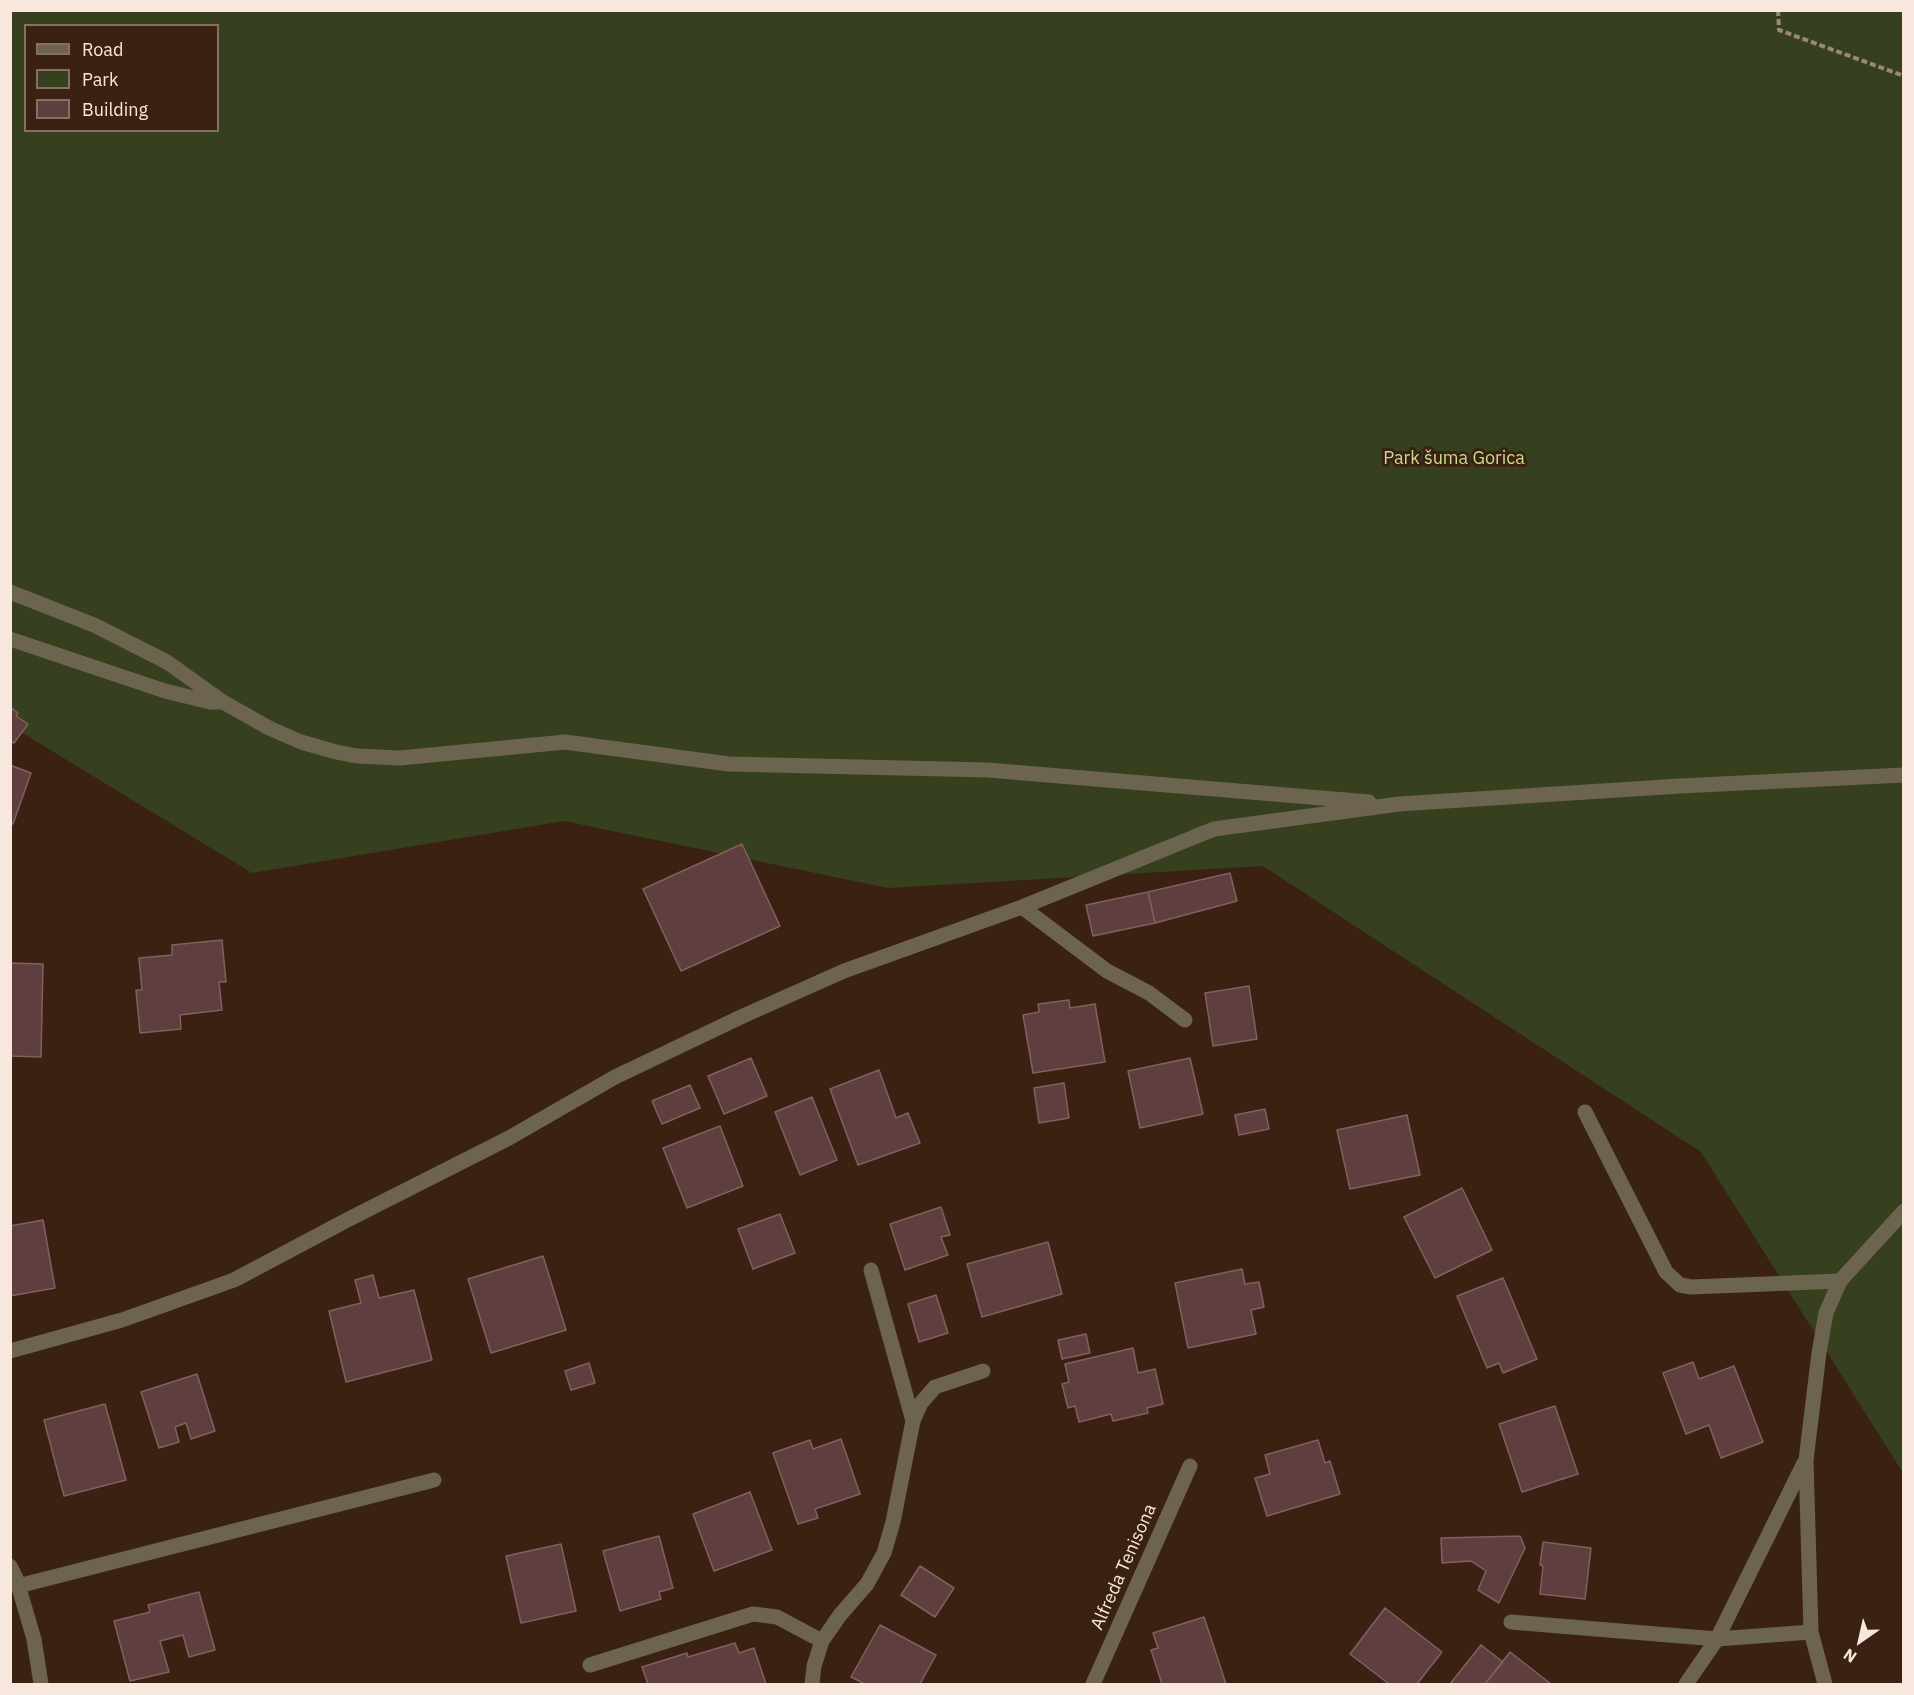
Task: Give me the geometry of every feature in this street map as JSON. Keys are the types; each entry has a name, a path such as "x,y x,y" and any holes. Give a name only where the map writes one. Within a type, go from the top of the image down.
{"street":[{"path":"10,592 94,625 167,662 248,717 301,742 336,752 400,759 565,742 729,764 988,770 1399,804"},
{"path":"10,639 165,691 210,702 223,702"},
{"path":"10,1351 122,1320 234,1280 509,1138 626,1072 844,971 1022,907 1214,829 1399,804 1680,786 1904,776"},
{"path":"1022,907 1107,971 1149,993 1185,1020"},
{"path":"1585,1112 1666,1272 1680,1285 1691,1287 1840,1281"},
{"path":"1826,1684 1811,1632 1806,1460 1819,1353 1826,1313 1840,1281 1904,1211"},
{"path":"871,1270 913,1421"},
{"path":"812,1684 814,1666 822,1641 840,1615 867,1584 884,1553 893,1522 913,1421 921,1403 935,1387 983,1371"},
{"path":"1686,1684 1717,1639 1806,1460"},
{"name":"Alfreda Tenisona","path":"1093,1684 1190,1466"},
{"path":"18,1586 434,1480"},
{"path":"10,1566 34,1639 40,1684"},
{"path":"590,1665 753,1614 777,1617 822,1641"},
{"path":"1511,1622 1717,1639 1811,1632"}],"path":[{"path":"1778,10 1779,30 1904,76"}],"green space":[{"name":"Park šuma Gorica","path":"10,11 1903,11 1903,1473 1701,1152 1263,866 888,888 564,821 252,873 11,726"}],"building":[{"path":"10,707 18,713 16,716 28,724 14,743 10,741"},
{"path":"10,765 31,773 13,824 10,823"},
{"path":"742,844 780,926 681,971 643,889"},
{"path":"1230,873 1237,901 1155,923 1148,892"},
{"path":"1148,892 1155,923 1093,936 1086,905"},
{"path":"222,940 226,982 219,982 222,1010 180,1015 181,1029 140,1033 136,990 142,990 139,958 172,955 172,945"},
{"path":"10,963 43,964 41,1057 10,1056"},
{"path":"1249,986 1257,1039 1213,1046 1205,993"},
{"path":"1069,1000 1070,1008 1095,1004 1105,1062 1033,1073 1023,1015 1039,1012 1038,1004"},
{"path":"751,1058 767,1096 724,1114 708,1076"},
{"path":"1190,1058 1203,1114 1140,1128 1128,1071"},
{"path":"879,1070 896,1118 908,1113 920,1143 858,1165 830,1089"},
{"path":"1064,1083 1069,1118 1039,1123 1034,1088"},
{"path":"690,1085 700,1108 662,1124 652,1101"},
{"path":"812,1097 837,1160 800,1175 775,1112"},
{"path":"1265,1109 1269,1129 1239,1135 1235,1115"},
{"path":"1407,1115 1420,1175 1350,1189 1337,1130"},
{"path":"720,1126 743,1186 687,1208 663,1148"},
{"path":"1462,1188 1492,1250 1435,1278 1404,1217"},
{"path":"941,1207 950,1235 941,1237 948,1255 905,1270 890,1224"},
{"path":"780,1214 795,1253 753,1269 738,1229"},
{"path":"43,1220 55,1288 10,1296 10,1226"},
{"path":"1048,1242 1062,1294 982,1317 967,1264"},
{"path":"543,1256 566,1330 491,1353 468,1279"},
{"path":"1242,1269 1245,1284 1259,1282 1264,1307 1251,1310 1256,1334 1188,1348 1175,1283"},
{"path":"373,1275 379,1298 414,1290 432,1360 346,1382 329,1311 361,1303 355,1280"},
{"path":"1503,1278 1537,1359 1503,1373 1499,1363 1487,1368 1457,1296"},
{"path":"936,1295 948,1333 919,1342 908,1304"},
{"path":"1086,1334 1090,1353 1062,1359 1058,1340"},
{"path":"1133,1348 1138,1373 1155,1369 1163,1404 1147,1408 1148,1413 1113,1421 1111,1414 1079,1422 1075,1406 1068,1408 1062,1384 1069,1382 1065,1364"},
{"path":"1693,1362 1699,1379 1734,1366 1763,1442 1721,1458 1709,1425 1686,1434 1663,1373"},
{"path":"589,1363 595,1383 571,1390 565,1371"},
{"path":"197,1374 215,1431 191,1439 186,1423 175,1427 179,1442 159,1448 141,1392"},
{"path":"105,1404 126,1480 64,1496 44,1420"},
{"path":"1555,1406 1578,1474 1522,1492 1499,1424"},
{"path":"841,1439 860,1494 815,1509 818,1518 798,1524 773,1453 810,1440 813,1449"},
{"path":"1318,1440 1325,1463 1330,1461 1340,1494 1267,1516 1255,1478 1270,1474 1265,1455"},
{"path":"750,1492 772,1550 714,1571 693,1514"},
{"path":"659,1536 673,1588 659,1592 661,1599 620,1611 603,1551"},
{"path":"1520,1536 1525,1548 1499,1603 1478,1590 1486,1571 1471,1561 1442,1563 1441,1538"},
{"path":"1543,1542 1591,1548 1585,1599 1540,1594"},
{"path":"561,1544 576,1611 521,1623 506,1556"},
{"path":"920,1566 954,1588 935,1617 901,1595"},
{"path":"199,1592 215,1650 189,1657 183,1635 160,1641 169,1672 130,1681 114,1621 150,1612 148,1605"},
{"path":"1385,1608 1442,1652 1417,1684 1389,1684 1350,1654"},
{"path":"1204,1617 1226,1684 1162,1684 1151,1650 1158,1648 1153,1633"},
{"path":"880,1625 936,1655 920,1684 865,1684 851,1677"},
{"path":"735,1643 739,1653 754,1648 766,1684 648,1684 642,1667 687,1653 688,1657"},
{"path":"1481,1645 1503,1662 1485,1684 1450,1684"},
{"path":"1510,1652 1551,1684 1485,1684"}]}
